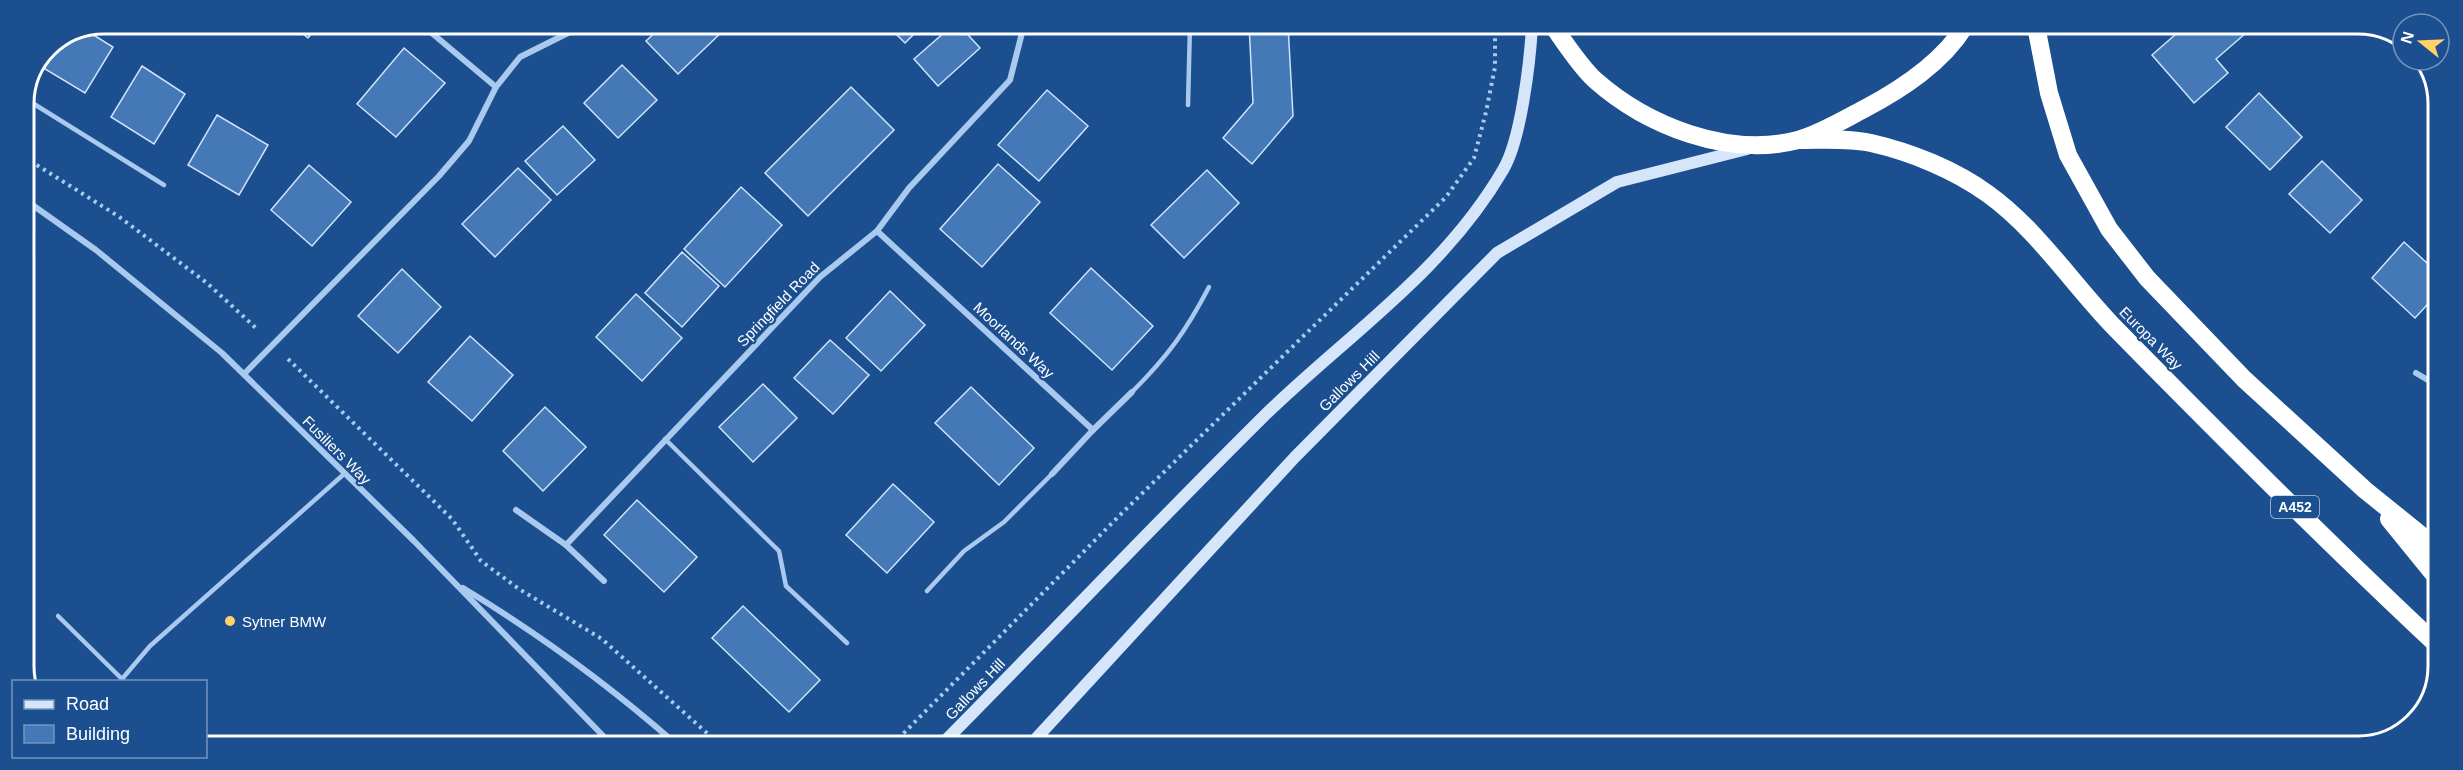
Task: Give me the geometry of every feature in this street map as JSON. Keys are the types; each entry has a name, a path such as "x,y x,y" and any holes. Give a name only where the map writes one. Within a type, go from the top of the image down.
{"highway":[{"path":"1559,35 1594,79 1632,108 1659,122 1686,132 1720,141 1760,145 1799,140 1902,88 1943,53 1958,35"},
{"path":"2038,35 2049,93 2068,155 2109,229 2147,278 2193,328 2308,439 2365,490 2428,541"},
{"name":"Europa Way","path":"1799,140 1872,143 1918,158 1948,171 1987,194 2034,237 2114,327 2428,636"},
{"path":"2365,490 2428,567"}],"street":[{"path":"434,35 496,87"},
{"path":"244,374 439,176 469,141 496,87 520,57 564,35"},
{"name":"Springfield Road","path":"566,544 820,277 877,231 909,188 1010,80 1018,35"},
{"name":"Gallows Hill","path":"950,736 1266,415 1416,281 1475,214 1505,168 1515,134 1530,57 1531,35"},
{"name":"Gallows Hill","path":"1038,736 1295,457 1497,253 1617,182 1760,145"},
{"name":"Fusiliers Way","path":"35,207 96,250 158,299 244,374 603,736"},
{"name":"Moorlands Way","path":"877,231 1093,430"},
{"path":"2416,373 2428,380"},
{"path":"1052,474 1132,392"},
{"path":"516,510 566,544 604,581"},
{"path":"454,584 540,636 600,680 666,736"}],"lane":[{"path":"1188,105 1190,35"},
{"path":"35,105 164,185"},
{"path":"1132,392 1163,361 1190,324 1209,287"},
{"path":"665,439 779,551 786,586 847,643"},
{"path":"58,616 123,680 150,646 344,474"},
{"path":"927,591 964,550 1004,522 1052,474"}],"path":[{"path":"901,736 1122,513 1446,197 1474,158 1495,67 1495,35"},
{"path":"35,164 127,222 207,283 452,519 482,561 519,589 603,639 710,736"}],"building":[{"path":"652,35 719,35 678,74 646,41"},
{"path":"897,35 913,35 905,43"},
{"path":"942,35 968,35 980,48 938,86 914,59"},
{"path":"1250,35 1289,35 1293,116 1252,164 1223,138 1253,103"},
{"path":"2175,35 2244,35 2216,59 2228,73 2194,103 2152,55"},
{"path":"95,36 113,47 85,93 45,69 55,55 66,46"},
{"path":"404,48 445,83 396,137 357,104"},
{"path":"622,65 657,100 618,138 584,103"},
{"path":"142,66 185,94 154,144 111,117"},
{"path":"851,87 894,130 808,216 765,173"},
{"path":"1047,90 1088,126 1039,181 998,145"},
{"path":"2259,93 2302,137 2270,170 2226,127"},
{"path":"217,115 268,145 239,195 188,165"},
{"path":"563,126 595,160 557,195 525,161"},
{"path":"2322,161 2362,200 2330,233 2289,194"},
{"path":"998,164 1040,202 982,267 940,229"},
{"path":"309,165 351,202 312,246 271,210"},
{"path":"518,168 551,200 495,257 462,224"},
{"path":"1207,170 1239,203 1184,258 1151,225"},
{"path":"741,187 782,225 725,287 684,249"},
{"path":"2404,242 2428,264 2428,304 2415,318 2372,278"},
{"path":"682,252 719,286 682,327 645,293"},
{"path":"1091,268 1153,326 1112,370 1050,313"},
{"path":"402,269 441,307 398,353 358,316"},
{"path":"890,291 925,325 881,371 846,338"},
{"path":"636,294 682,338 642,381 596,337"},
{"path":"470,336 513,375 472,421 428,382"},
{"path":"830,340 869,375 833,414 794,378"},
{"path":"763,384 797,418 753,462 719,427"},
{"path":"971,387 1034,448 999,485 935,423"},
{"path":"545,407 586,447 543,491 503,451"},
{"path":"893,484 934,522 887,573 846,535"},
{"path":"637,500 697,557 664,592 604,535"},
{"path":"743,606 820,680 789,712 712,638"}],"place":[{"name":"Sytner BMW","path":"230,621"}]}
